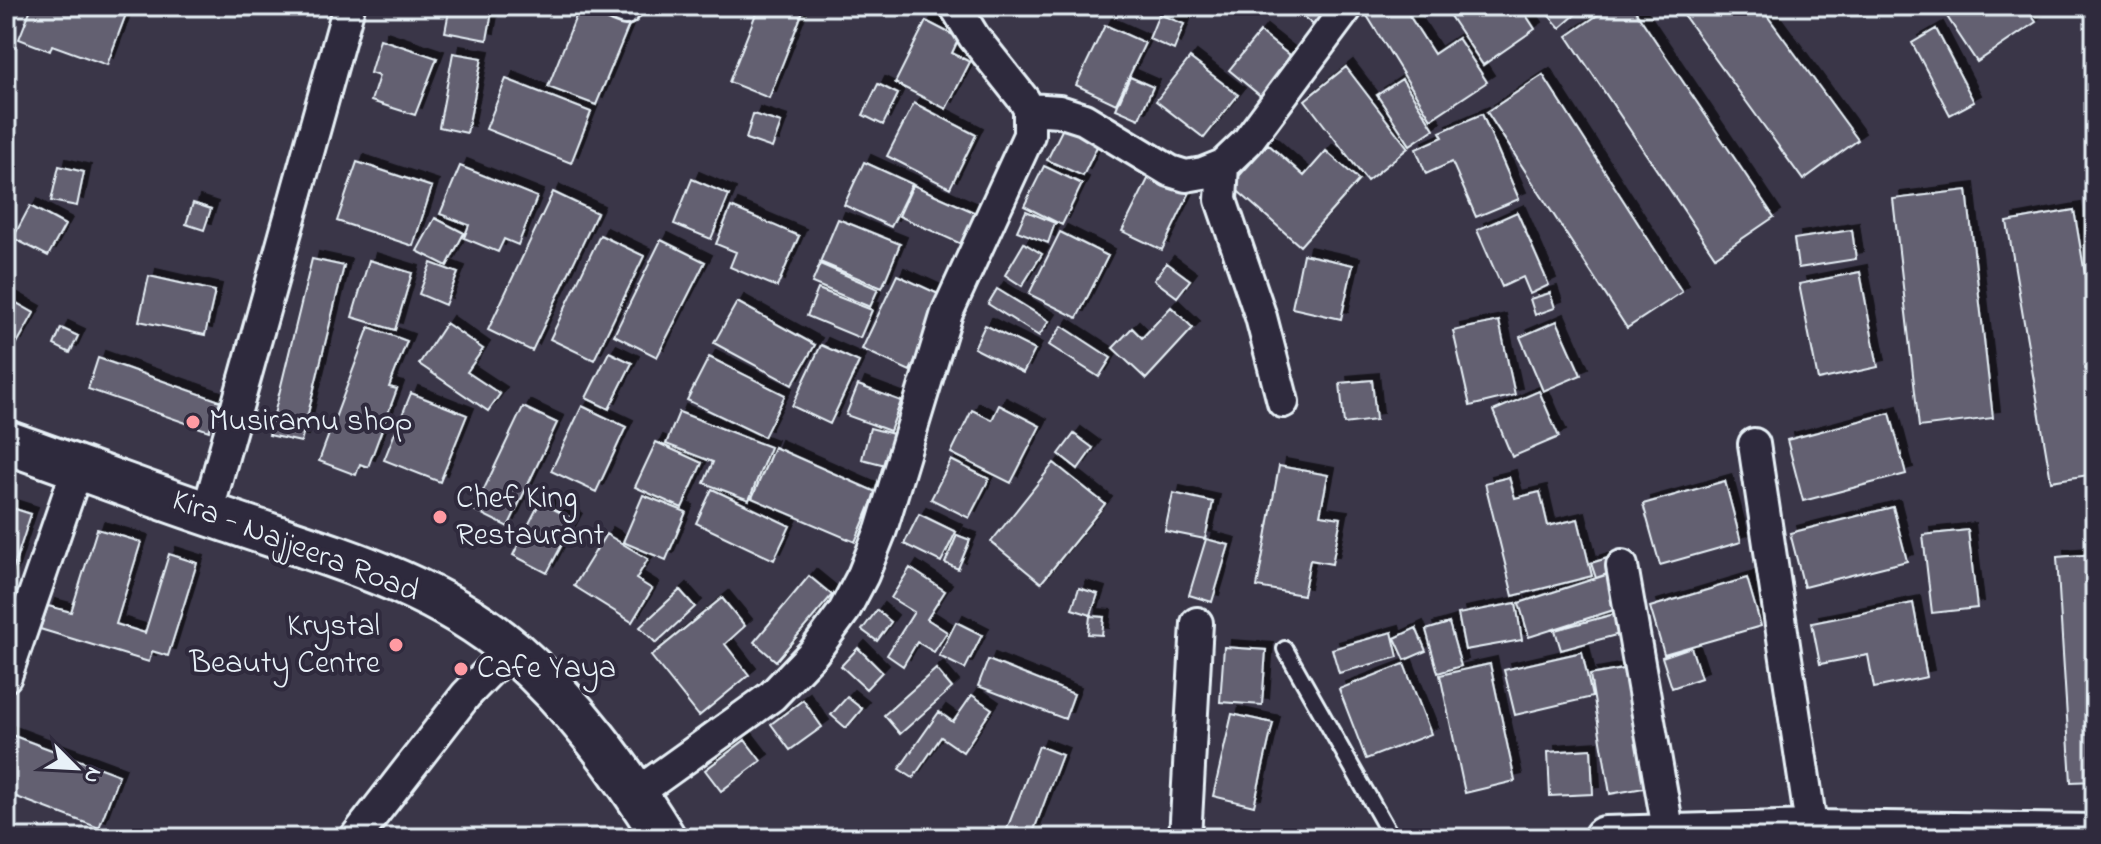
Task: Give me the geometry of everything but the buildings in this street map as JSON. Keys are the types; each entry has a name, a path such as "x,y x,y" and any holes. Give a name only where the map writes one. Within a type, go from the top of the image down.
{"main road":[{"name":"Kira - Najjeera Road","path":"6,442 371,570 450,608 511,649 568,703 637,793 664,838"},
{"path":"1605,838 1812,832 2095,836"}],"street":[{"path":"207,514 349,6"},
{"path":"637,793 772,696 814,652 844,611 881,530 947,313 1029,135 1029,109 974,37 955,6"},
{"path":"1029,109 1059,111 1084,119 1151,162 1186,176 1223,165 1247,142 1348,6"},
{"path":"1223,165 1221,200 1261,317 1283,402"},
{"path":"1754,444 1812,832"},
{"path":"6,676 78,467"},
{"path":"1622,566 1669,835"},
{"path":"1185,838 1197,623"},
{"path":"355,838 466,695 511,649"}],"lane":[{"path":"1285,649 1392,838"}],"place":[{"name":"Musiramu shop","path":"193,422"},
{"name":"Chef King Restaurant","path":"440,517"},
{"name":"Krystal Beauty Centre","path":"396,645"},
{"name":"Cafe Yaya","path":"461,669"}]}
